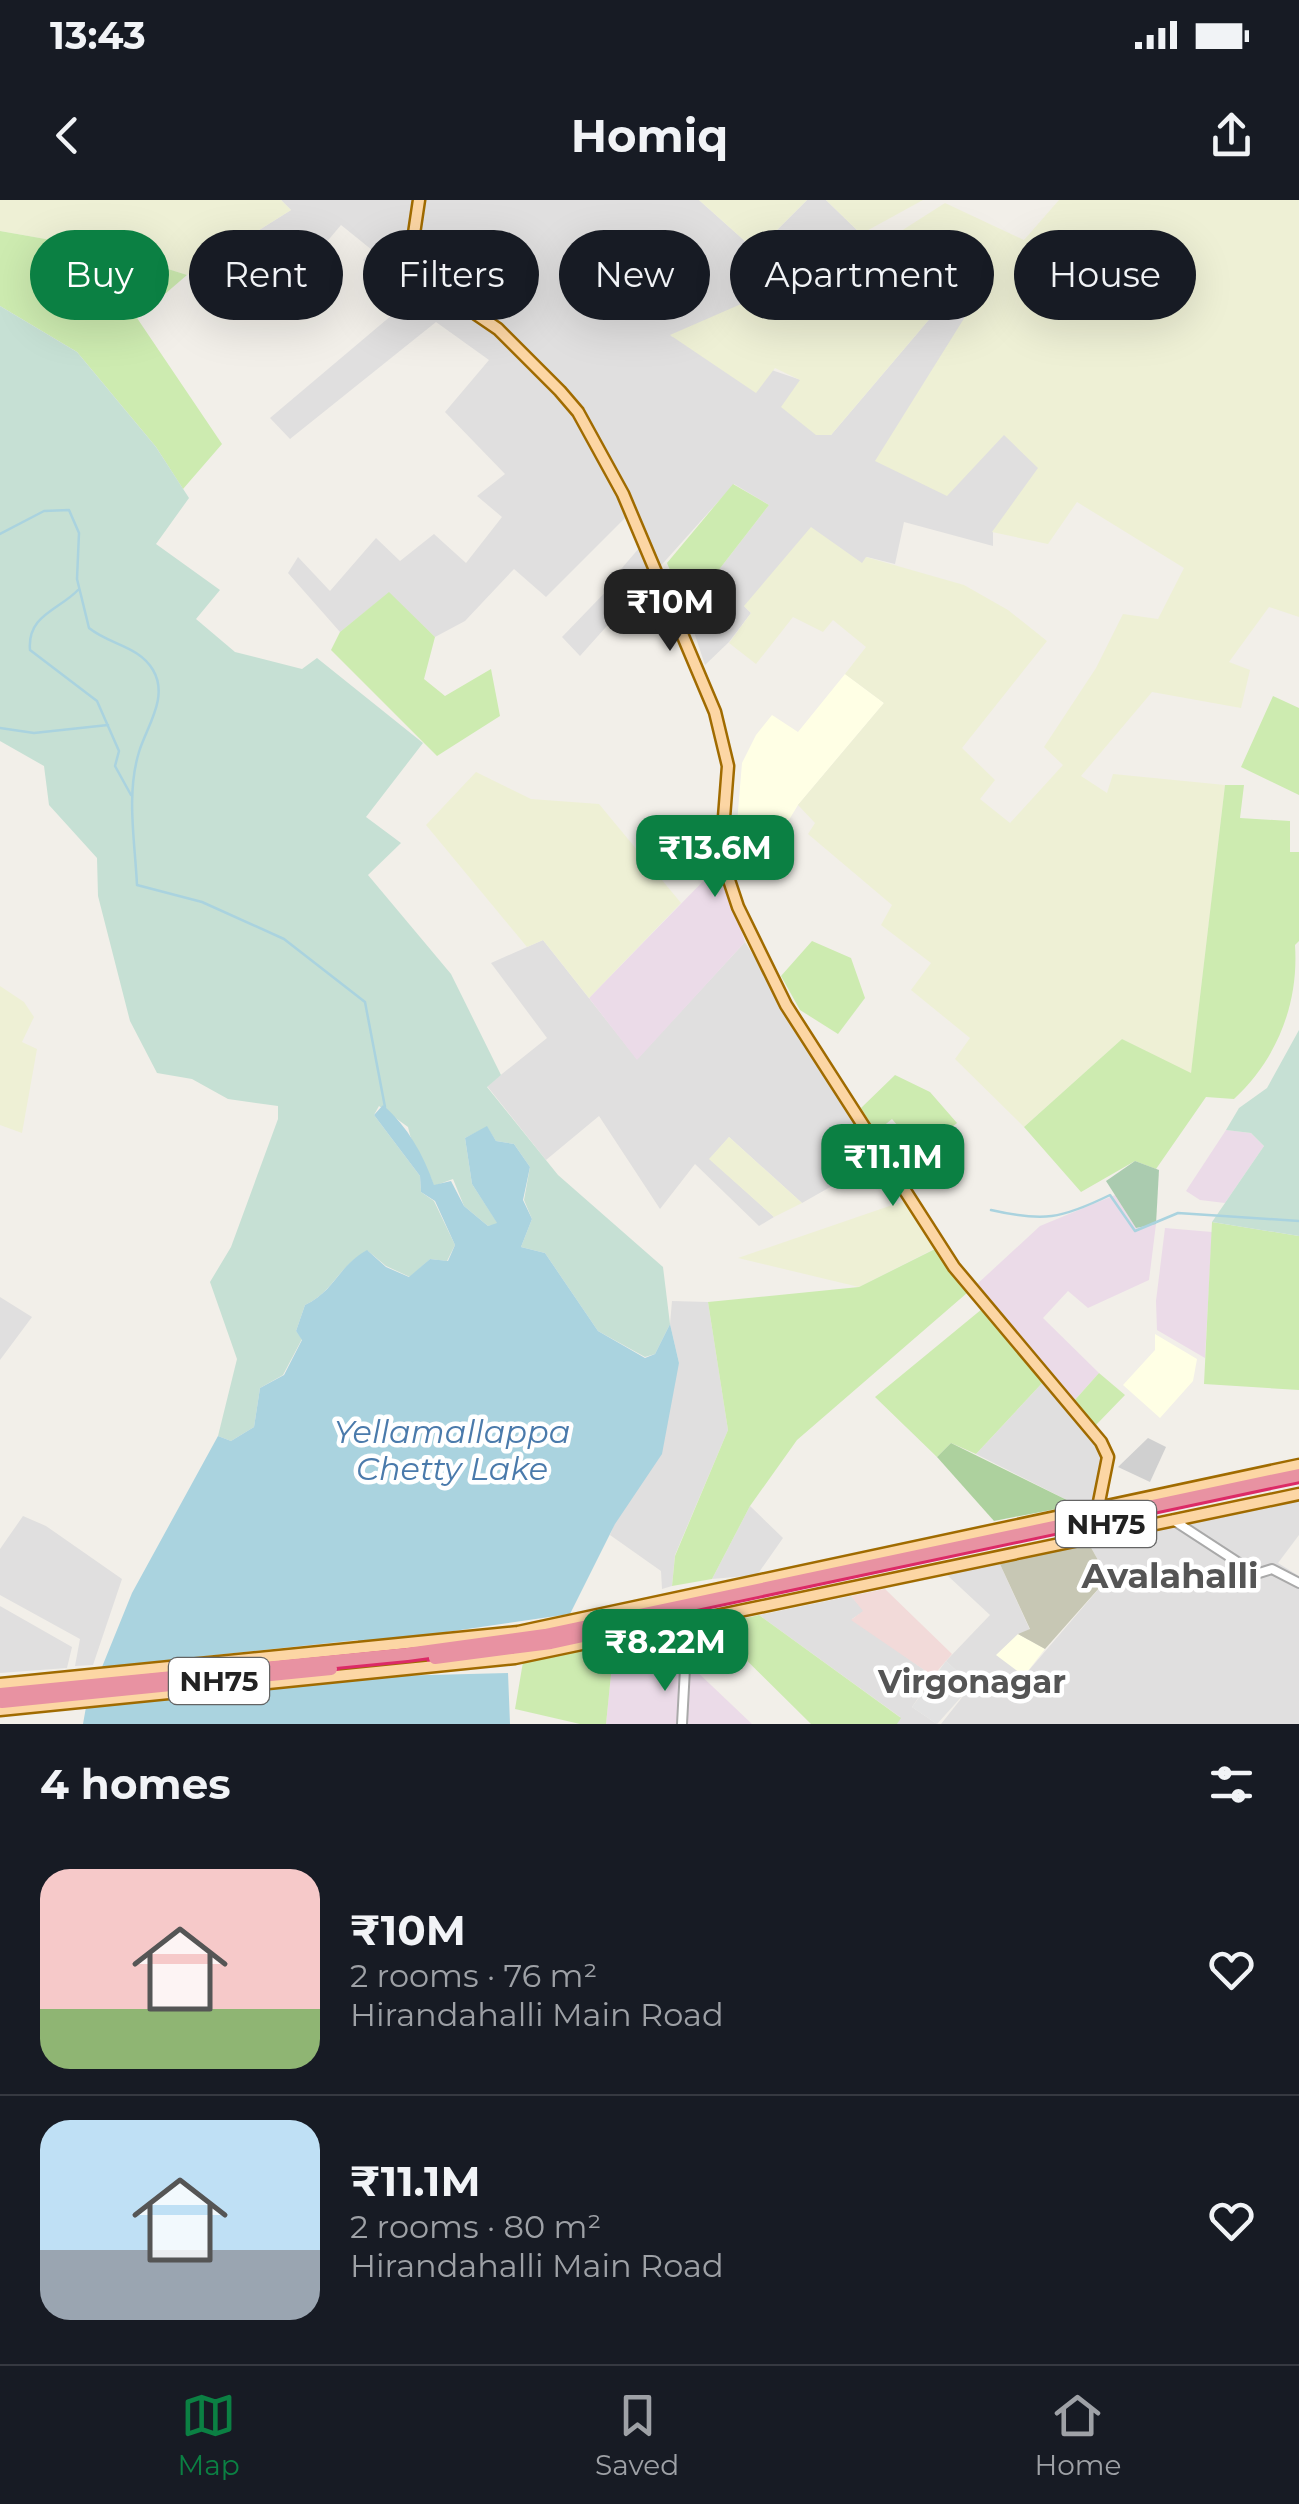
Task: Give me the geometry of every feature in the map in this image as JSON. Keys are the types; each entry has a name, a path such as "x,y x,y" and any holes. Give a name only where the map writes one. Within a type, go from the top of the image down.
{"highway":[{"name":"NH75","path":"0,1694 551,1643 1299,1475"},
{"name":"NH75","path":"390,1659 545,1634 802,1576 912,1561 1299,1484"},
{"name":"NH75","path":"0,1702 85,1685 135,1693 356,1662"}],"main road":[{"path":"418,200 412,247 424,271 452,297 498,329 560,391 578,412 615,477 715,712 728,766 721,856 738,906 786,1004 954,1267 1100,1442 1108,1458 1098,1507"},
{"path":"802,1576 1299,1465"},
{"path":"390,1659 515,1658 683,1626 1299,1494"},
{"path":"0,1684 85,1685"},
{"path":"0,1710 135,1693"}],"street":[{"path":"1173,1520 1256,1574 1272,1569 1299,1584"},
{"path":"682,1724 686,1650 683,1626"}],"shaded area":[{"path":"0,200 281,200 291,210 259,230 189,230 187,275 169,269 169,230 30,230 30,236 0,231"},
{"path":"281,200 699,200 733,230 730,310 710,319 710,230 559,230 559,320 707,320 671,336 801,380 831,435 929,320 988,320 1004,434 1039,468 993,532 993,546 904,522 895,564 867,557 863,564 744,606 751,613 705,665 687,611 769,505 734,484 580,656 562,637 618,579 616,575 640,547 628,515 546,597 514,569 465,621 435,637 389,593 340,632 288,573 298,557 330,591 376,538 400,561 434,534 466,563 502,517 477,496 505,474 445,412 489,360 436,322 290,439 270,418 386,320 539,320 539,230 363,230 363,243 341,225 337,230 259,230 291,210"},
{"path":"699,200 807,200 777,230 733,230"},
{"path":"807,200 826,200 857,230 777,230"},
{"path":"826,200 923,200 868,230 857,230"},
{"path":"1059,200 1299,200 1299,617 1269,607 1229,662 1250,670 1241,708 1152,692 1081,776 1107,793 1113,774 1225,785 1191,1074 1122,1039 1024,1127 955,1059 970,1038 911,990 931,963 881,925 892,905 808,834 815,823 798,805 884,703 845,674 866,647 833,620 823,632 793,617 756,664 729,643 751,613 744,606 811,527 862,563 866,557 964,585 1008,610 1047,641 962,748 995,780 980,799 1010,823 1063,765 1044,747 1096,668 1123,614 1158,619 1184,568 1077,502 1048,544 992,532 1038,468 1004,435 947,496 875,461 963,320 994,320 994,230 903,230 945,203 1014,235 1014,320 1196,320 1196,230 1033,230"},
{"path":"0,306 77,352 156,447 189,498 156,544 220,590 196,619 235,652 302,669 317,658 423,743 366,817 401,843 368,875 451,974 501,1075 487,1087 558,1175 663,1267 670,1324 655,1354 645,1357 598,1331 545,1253 521,1247 532,1219 524,1200 530,1167 514,1144 496,1141 487,1127 465,1138 472,1184 498,1224 488,1226 464,1206 453,1179 434,1186 408,1127 379,1106 374,1115 420,1176 421,1192 434,1201 455,1245 447,1261 430,1259 410,1277 386,1266 368,1251 358,1257 323,1293 305,1305 296,1331 302,1339 283,1375 260,1388 254,1427 231,1441 218,1436 237,1359 210,1282 231,1247 278,1119 278,1106 228,1099 192,1079 157,1073 130,1021 98,896 97,858 49,805 44,766 0,741"},
{"path":"730,309 730,320 929,320 831,435 816,435 781,407 800,380 775,368 756,393 670,335"},
{"path":"845,674 884,703 798,805 778,838 766,842 753,833 736,835 742,763 756,735 772,715 798,732"},
{"path":"476,772 531,799 599,804 681,903 589,998 543,940 527,947 426,825"},
{"path":"719,865 745,942 637,1060 589,998"},
{"path":"543,940 637,1059 745,942 878,1160 802,1203 729,1137 710,1159 774,1217 759,1226 695,1164 660,1209 599,1116 546,1160 487,1086 547,1038 491,963"},
{"path":"0,986 24,1002 34,1017 22,1042 37,1049 22,1133 0,1125"},
{"path":"1299,1030 1299,1236 1212,1222 1264,1146 1251,1133 1226,1130 1239,1108 1267,1088"},
{"path":"1226,1130 1251,1133 1264,1146 1225,1203 1200,1200 1186,1191"},
{"path":"729,1137 802,1203 774,1217 709,1159"},
{"path":"1135,1161 1159,1170 1156,1224 1136,1228 1106,1181"},
{"path":"1115,1195 1136,1228 1156,1224 1149,1280 1088,1308 1068,1291 1043,1318 1099,1373 1074,1401 975,1286 1040,1226"},
{"path":"904,1201 934,1249 859,1287 738,1258"},
{"path":"1165,1228 1212,1232 1205,1358 1157,1330 1156,1301"},
{"path":"0,1297 32,1317 0,1360"},
{"path":"672,1301 708,1302 728,1430 675,1555 672,1586 662,1589 661,1571 610,1535 679,1363 670,1324"},
{"path":"1155,1334 1197,1359 1193,1381 1160,1418 1123,1385 1155,1350"},
{"path":"1044,1381 1098,1442 1107,1459 1092,1502 1077,1505 976,1454"},
{"path":"1148,1438 1166,1447 1150,1482 1118,1467"},
{"path":"1299,1501 1299,1535 1278,1563 1299,1576 1299,1724 941,1724 972,1685 946,1661 990,1615 947,1575 999,1562 1030,1630 1024,1676 1108,1578 1089,1544"},
{"path":"750,1506 783,1538 757,1575 712,1579"},
{"path":"23,1516 46,1526 122,1579 93,1665 75,1666 80,1639 0,1595 0,1549"},
{"path":"1089,1544 1108,1578 1045,1649 1018,1634 1030,1629 999,1562"},
{"path":"885,1589 952,1654 933,1676 851,1620 863,1611 851,1596"},
{"path":"851,1596 864,1611 852,1619 933,1676 912,1707 937,1724 897,1724 900,1717 759,1615"},
{"path":"0,1606 72,1647 67,1668 0,1673"},
{"path":"678,1632 682,1653 678,1724 606,1724 614,1645"},
{"path":"1018,1634 1045,1649 1024,1676 996,1655"},
{"path":"946,1661 972,1685 937,1724 912,1707"},
{"path":"691,1666 752,1724 687,1724"}],"green space":[{"path":"0,231 30,236 30,320 138,320 222,444 183,489 156,447 77,352 0,306"},
{"path":"169,269 187,275 169,290"},
{"path":"733,484 769,505 687,611 667,563"},
{"path":"389,592 435,637 424,679 445,696 491,669 500,716 437,756 331,650 340,632"},
{"path":"1273,696 1299,708 1299,795 1241,767"},
{"path":"1225,785 1244,785 1240,818 1290,821 1290,852 1299,852 1299,941 1295,945 1293,989 1282,1030 1249,1084 1234,1099 1206,1097 1156,1169 1135,1161 1081,1192 1024,1127 1122,1039 1191,1073"},
{"path":"812,941 851,958 865,998 838,1034 800,1010 781,976"},
{"path":"895,1075 930,1092 957,1123 920,1152 892,1119 876,1132 861,1108"},
{"path":"1212,1222 1299,1236 1299,1390 1204,1384"},
{"path":"935,1249 967,1293 797,1440 750,1506 712,1579 672,1586 675,1556 728,1430 708,1302 859,1287"},
{"path":"982,1309 1044,1381 976,1454 951,1443 937,1457 875,1397"},
{"path":"1099,1373 1125,1395 1096,1425 1074,1401"},
{"path":"951,1443 1077,1505 994,1521 937,1457"},
{"path":"759,1615 901,1718 897,1724 811,1724 712,1626"},
{"path":"614,1645 606,1724 580,1724 515,1709 523,1662"}],"water":[{"name":"Yellamallappa Chetty Lake","path":"383,1105 414,1142 434,1185 451,1181 464,1206 488,1226 497,1223 472,1184 465,1138 487,1126 496,1141 514,1144 530,1167 523,1200 532,1219 521,1247 545,1253 598,1331 645,1358 655,1354 670,1324 679,1363 662,1454 615,1524 570,1614 385,1641 390,1676 508,1673 510,1724 83,1724 86,1707 362,1679 358,1640 102,1667 132,1593 218,1436 231,1441 254,1427 260,1388 284,1375 302,1340 296,1331 305,1305 367,1250 386,1267 409,1277 430,1259 448,1261 455,1245 435,1201 421,1192 420,1176 374,1115"}],"waterway":[{"path":"0,534 44,511 69,510 79,533 77,579 89,628 140,656 157,680 158,701 139,752 133,784 137,885 202,902 284,939 365,1002 385,1107"},
{"path":"78,590 39,621 30,638 30,650 97,701 119,751 115,766 131,795"},
{"path":"0,728 34,733 108,725"},
{"path":"991,1210 1052,1216 1110,1195 1135,1231 1178,1213 1299,1221"}],"district":[{"name":"Avalahalli","path":"1170,1575"},
{"name":"Virgonagar","path":"972,1681"}]}
